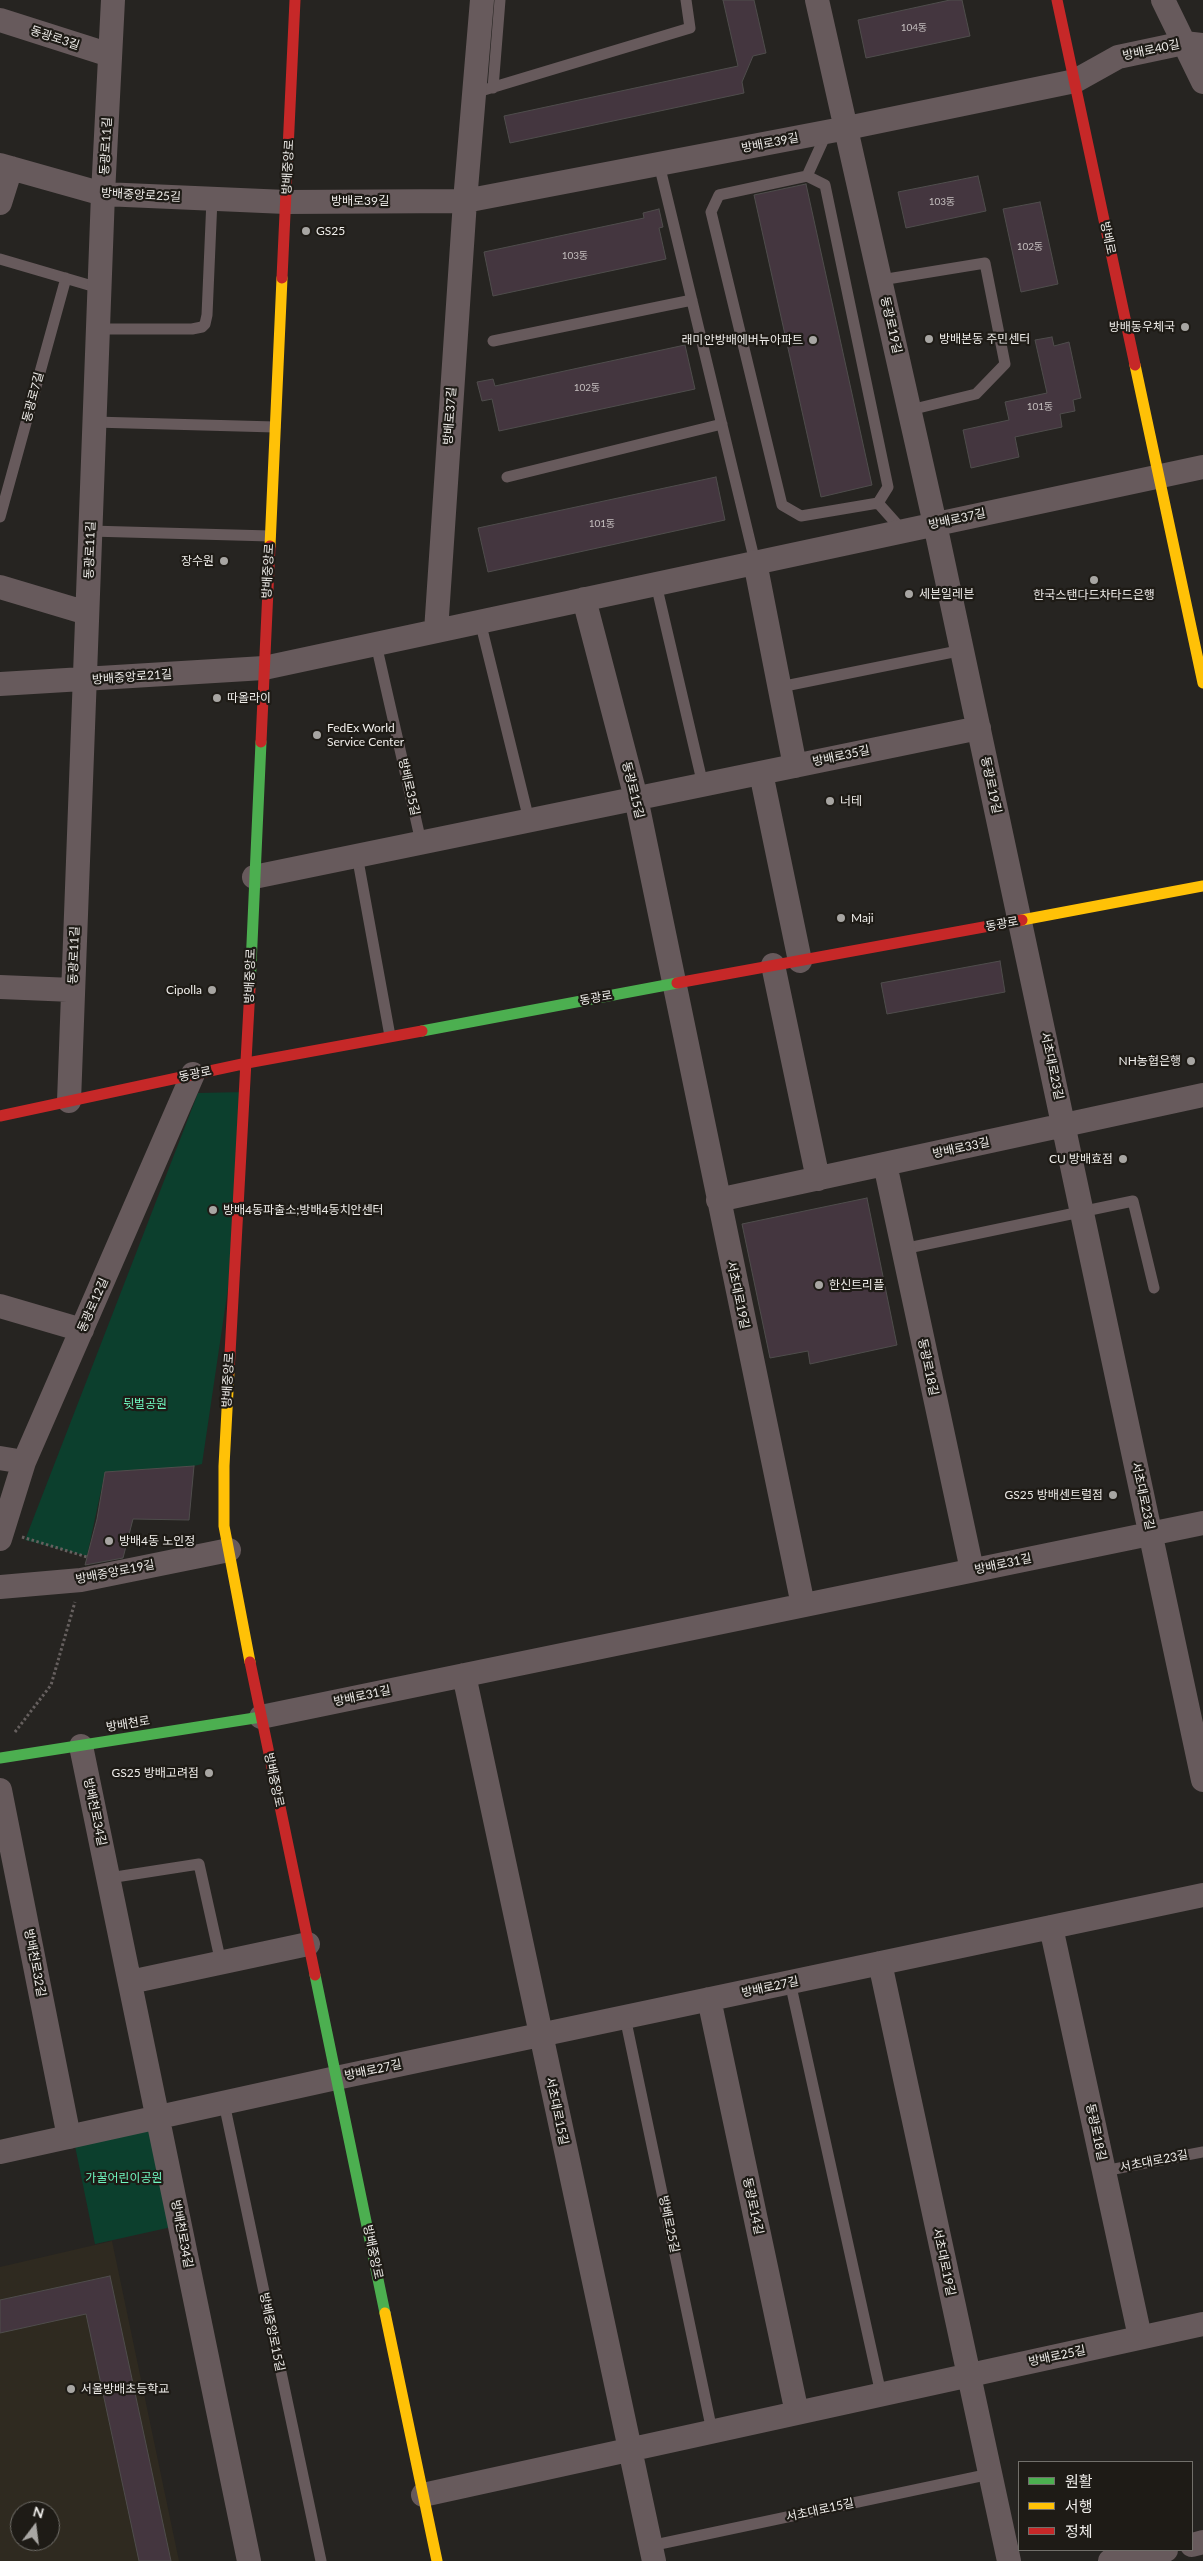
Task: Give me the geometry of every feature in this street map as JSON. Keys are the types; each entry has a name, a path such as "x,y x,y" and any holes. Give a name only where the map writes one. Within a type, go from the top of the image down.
{"street":[{"name":"동광로11길","path":"69,1101 99,288 113,0"},
{"name":"방배중앙로","path":"295,0 246,1062 224,1466 224,1526 261,1717 437,2561"},
{"path":"464,201 483,90 482,0"},
{"name":"동광로19길","path":"817,0 837,130 881,280 1020,920"},
{"name":"방배로","path":"1057,0 1159,476 1199,641 1203,683"},
{"path":"1163,0 1194,44 1203,82"},
{"name":"동광로3길","path":"0,20 110,55"},
{"name":"방배로40길","path":"1074,81 1118,57 1194,44"},
{"name":"방배로39길","path":"286,202 464,201 837,130 1074,81"},
{"name":"방배중앙로25길","path":"5,167 103,194 286,202"},
{"path":"0,203 5,167"},
{"name":"방배로37길","path":"436,631 464,201"},
{"path":"1159,476 1203,467"},
{"name":"방배로37길","path":"264,668 1159,476"},
{"path":"755,562 795,766"},
{"path":"0,587 87,613"},
{"name":"동광로15길","path":"584,599 636,798 676,984"},
{"name":"방배중앙로21길","path":"0,684 264,668"},
{"name":"방배로35길","path":"254,876 979,728"},
{"path":"761,773 800,961"},
{"name":"동광로","path":"0,1116 246,1062 1203,886"},
{"name":"서초대로23길","path":"1020,920 1203,1780"},
{"path":"773,966 818,1179"},
{"name":"서초대로19길","path":"676,984 718,1200 803,1605"},
{"path":"0,987 73,990"},
{"name":"동광로12길","path":"1,1535 24,1462 194,1074"},
{"name":"방배로33길","path":"718,1200 1203,1096"},
{"name":"동광로18길","path":"885,1164 972,1570"},
{"path":"0,1306 82,1330"},
{"path":"0,1458 24,1462"},
{"name":"방배로31길","path":"261,1717 1203,1523"},
{"name":"방배중앙로19길","path":"0,1587 81,1580 229,1550"},
{"name":"서초대로15길","path":"464,1675 652,2553"},
{"name":"방배천로","path":"0,1758 261,1717"},
{"name":"방배천로34길","path":"81,1746 249,2561"},
{"name":"방배천로32길","path":"0,1790 69,2137"},
{"name":"방배로27길","path":"336,2078 1203,1896"},
{"name":"동광로18길","path":"1051,1928 1140,2337"},
{"path":"130,1982 308,1944"},
{"name":"서초대로19길","path":"880,1964 1009,2561"},
{"name":"동광로14길","path":"709,1999 796,2413"},
{"path":"0,2152 336,2078"},
{"name":"방배로25길","path":"423,2495 1203,2324"},
{"path":"1110,2561 1161,2551"}],"lane":[{"path":"500,0 483,90 690,28 686,0"},
{"path":"807,176 837,130"},
{"path":"659,164 755,562"},
{"path":"807,176 825,185 888,487 878,503 801,516 782,505 711,212 719,196 807,176"},
{"path":"98,329 192,329 202,327 205,324 212,198"},
{"path":"0,259 99,288"},
{"path":"881,280 985,263 1005,364 976,394 910,410"},
{"name":"동광로7길","path":"0,517 66,278"},
{"path":"493,341 692,300"},
{"path":"94,422 276,427"},
{"path":"507,477 722,424"},
{"path":"878,503 903,531"},
{"path":"90,531 270,536"},
{"path":"656,584 703,785"},
{"path":"480,621 529,820"},
{"name":"방배로35길","path":"376,644 421,842"},
{"path":"780,687 962,650"},
{"path":"356,856 390,1036"},
{"path":"903,1249 1133,1201 1154,1288"},
{"path":"108,1878 199,1864 221,1963"},
{"path":"790,1982 881,2394"},
{"name":"방배로25길","path":"625,2017 712,2431"},
{"name":"방배중앙로15길","path":"224,2103 320,2561"},
{"name":"서초대로23길","path":"1104,2171 1203,2152"},
{"name":"서초대로15길","path":"652,2553 990,2474"}],"path":[{"path":"1,1535 87,1556"},
{"path":"13,1734 51,1685 81,1580"}],"shaded area":[{"name":"서울방배초등학교","path":"112,2241 179,2561 0,2561 0,2267"}],"green space":[{"name":"뒷벌공원","path":"245,1092 235,1241 202,1464 105,1472 87,1556 25,1540 198,1093"},
{"name":"가꿀어린이공원","path":"156,2125 176,2226 95,2244 74,2141"}],"building":[{"path":"723,0 754,0 766,53 753,56 742,82 744,93 510,143 504,116 738,66"},
{"path":"950,0 962,0 970,36 866,58 858,20"},
{"path":"978,176 986,211 906,228 898,192"},
{"name":"래미안방배에버뉴아파트","path":"806,184 872,485 821,497 754,195"},
{"path":"1040,202 1058,284 1021,292 1003,209"},
{"path":"659,209 663,227 659,228 666,259 493,296 484,252 644,218 643,213"},
{"path":"1052,337 1054,346 1069,342 1081,398 1073,400 1075,411 1060,414 1062,427 1015,437 1019,457 971,468 963,430 1009,420 1005,402 1047,393 1035,340"},
{"path":"685,345 695,389 499,431 492,399 482,401 477,382 493,379 495,386"},
{"path":"716,477 725,520 488,572 478,528"},
{"path":"1000,961 1005,992 887,1014 881,983"},
{"name":"한신트리플","path":"867,1198 897,1345 810,1364 808,1351 770,1358 742,1224"},
{"path":"194,1466 189,1520 133,1519 123,1558 85,1565 97,1519 105,1472"},
{"path":"110,2276 171,2561 139,2561 86,2314 0,2333 0,2300"}],"traffic: fast":[{"path":"250,988 261,742"},
{"path":"422,1031 677,983"},
{"path":"0,1758 261,1717"},
{"path":"315,1975 385,2313"}],"traffic: slow":[{"path":"270,546 282,278"},
{"path":"1135,365 1203,683"},
{"path":"1022,920 1203,886"},
{"path":"229,1372 224,1466 224,1526 250,1662"},
{"path":"385,2313 437,2561"}],"traffic: jam":[{"path":"282,278 295,0"},
{"path":"1057,0 1135,365"},
{"path":"261,742 270,546"},
{"path":"677,983 1022,920"},
{"path":"229,1372 250,988"},
{"path":"0,1116 247,1063 422,1031"},
{"path":"250,1662 315,1975"}],"place":[{"name":"GS25","path":"306,231"},
{"name":"방배동우체국","path":"1185,327"},
{"name":"방배본동 주민센터","path":"929,339"},
{"name":"래미안방배에버뉴아파트","path":"813,340"},
{"name":"장수원","path":"224,561"},
{"name":"한국스탠다드차타드은행","path":"1094,580"},
{"name":"세븐일레븐","path":"909,594"},
{"name":"따올라이","path":"217,698"},
{"name":"FedEx World Service Center","path":"317,735"},
{"name":"너테","path":"830,801"},
{"name":"Maji","path":"841,918"},
{"name":"Cipolla","path":"212,990"},
{"name":"NH농협은행","path":"1191,1061"},
{"name":"CU 방배효점","path":"1123,1159"},
{"name":"방배4동파출소;방배4동치안센터","path":"213,1210"},
{"name":"한신트리플","path":"819,1285"},
{"name":"GS25 방배센트럴점","path":"1113,1495"},
{"name":"방배4동 노인정","path":"109,1541"},
{"name":"GS25 방배고려점","path":"209,1773"},
{"name":"서울방배초등학교","path":"71,2389"}]}
